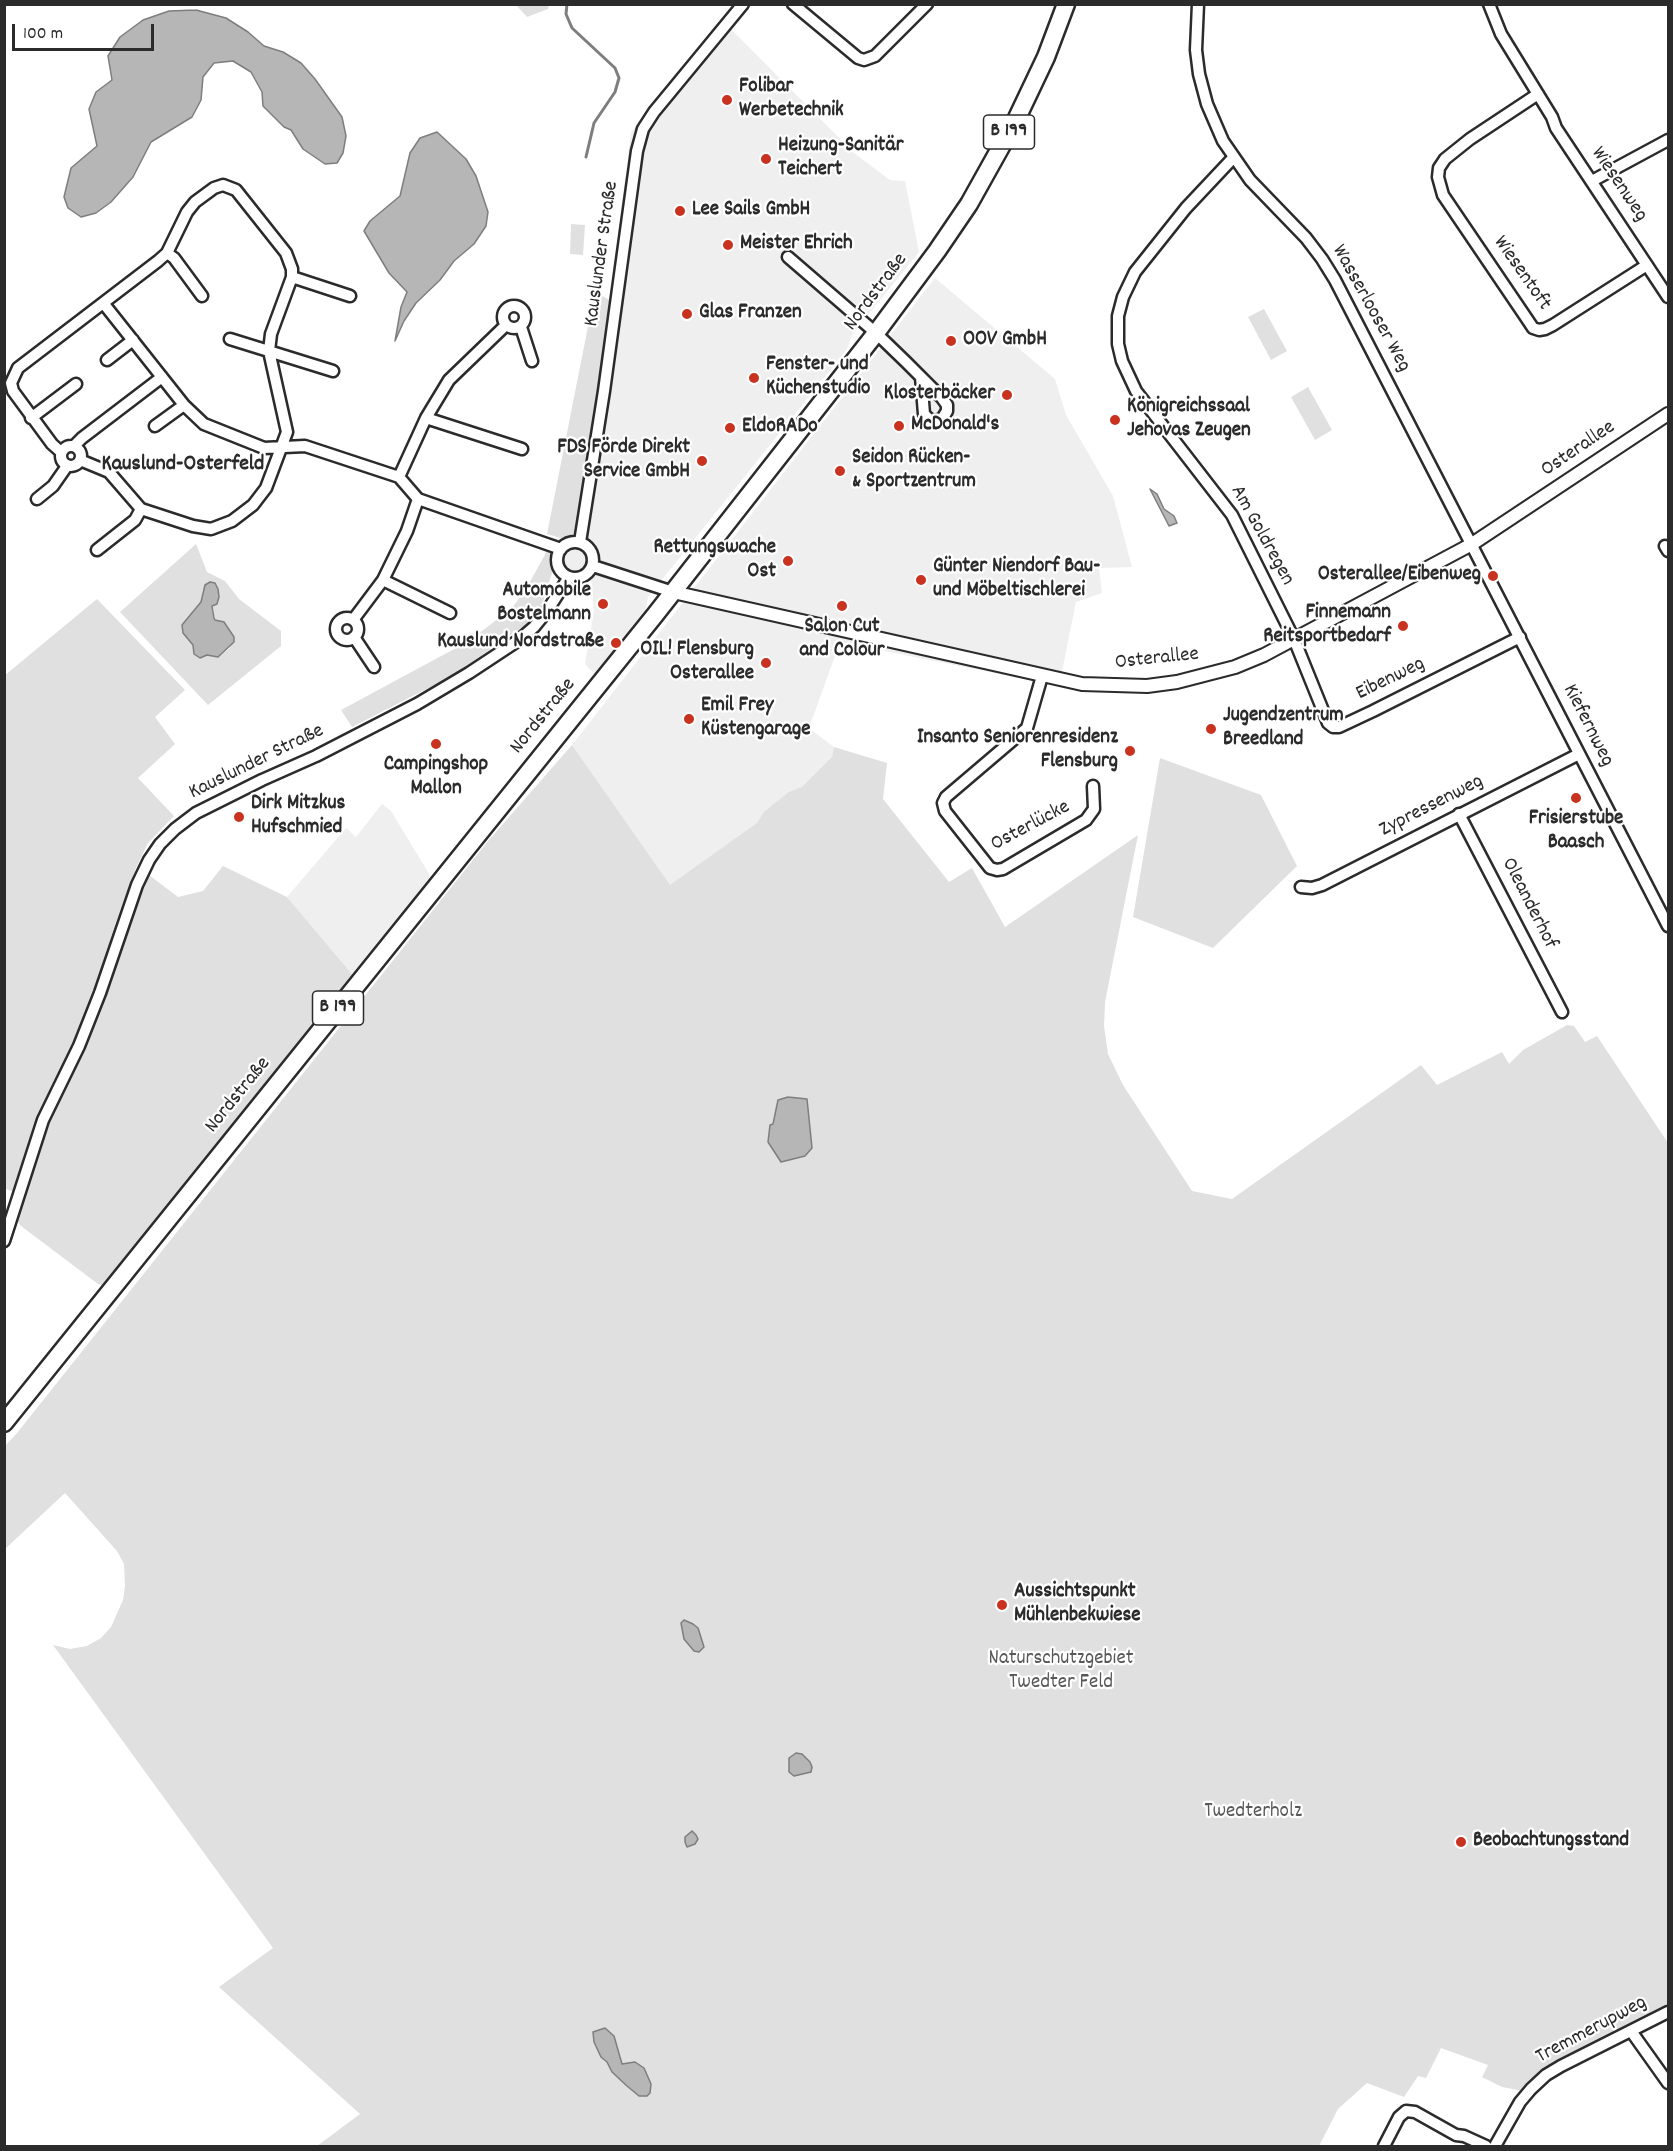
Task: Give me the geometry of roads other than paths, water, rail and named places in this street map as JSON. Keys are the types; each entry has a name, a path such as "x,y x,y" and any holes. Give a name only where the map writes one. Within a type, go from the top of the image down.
{"main road":[{"name":"Nordstraße","path":"4,1423 673,592 876,333 969,204 1046,57 1066,4"}],"street":[{"name":"Kauslunder Straße","path":"580,542 604,392 637,151 643,129 654,112 743,4"},
{"path":"793,4 858,58 867,60 875,56 927,4"},
{"name":"Wasserlooser Weg","path":"1198,4 1196,50 1199,74 1211,114 1233,158 1250,180 1306,238 1326,266 1472,544"},
{"name":"Wiesenweg","path":"1489,4 1501,34 1556,128 1668,297"},
{"name":"Wiesentoft","path":"1538,94 1470,139 1445,159 1439,168 1438,177 1443,195 1533,328 1545,329 1553,326 1647,265"},
{"path":"1592,181 1668,140"},
{"name":"Am Goldregen","path":"1233,158 1186,208 1134,272 1118,316 1118,344 1122,361 1136,391 1232,514 1294,639"},
{"path":"61,452 52,444 13,392 11,383 18,368 104,304 167,253 187,212 195,202 214,188 230,186 243,196 286,254 292,269 292,277 271,334 268,351 287,432 267,488 244,512 221,526 211,529 193,526 141,509 109,472 80,460"},
{"path":"167,253 174,258 202,296"},
{"path":"788,257 876,333 921,377"},
{"path":"292,277 350,296"},
{"path":"104,304 184,405 204,424 264,448 306,446 399,477 418,499 561,549"},
{"path":"513,306 523,310 526,316 521,327 512,328 506,325 503,319 508,308 513,306"},
{"path":"399,477 426,417 449,380 506,325"},
{"path":"521,327 532,361"},
{"path":"230,339 333,371"},
{"path":"107,360 133,340"},
{"path":"80,460 73,466 67,466 60,458 61,452 65,447 74,446 162,377"},
{"path":"31,417 76,384"},
{"path":"155,426 184,405"},
{"name":"Osterallee","path":"593,566 673,592 1041,676 1082,684 1113,686 1148,686 1177,682 1235,667 1294,639 1472,544 1668,414"},
{"path":"426,417 522,449"},
{"path":"74,446 79,450 80,460"},
{"path":"37,499 53,486 67,466"},
{"path":"353,620 383,580 407,531 418,499"},
{"path":"97,550 135,520 141,509"},
{"path":"580,542 593,554 593,566 585,576 569,577 560,570 558,555 561,549 569,543 580,542"},
{"name":"Kiefernweg","path":"1472,544 1668,926"},
{"name":"Kauslunder Straße","path":"4,1241 43,1120 80,1046 137,885 149,860 175,829 196,813 334,748 470,673 519,640 534,627 569,577"},
{"path":"383,580 450,613"},
{"path":"353,620 343,619 336,628 341,638 354,637"},
{"path":"353,620 358,628 354,637"},
{"path":"354,637 374,667"},
{"name":"Eibenweg","path":"1294,639 1328,723 1333,727 1339,727 1520,637"},
{"name":"Osterlücke","path":"1041,676 1027,728 946,797 943,803 945,811 990,868 1003,869 1086,820 1094,809 1093,786"},
{"name":"Zypressenweg","path":"1301,887 1312,888 1322,885 1579,754"},
{"name":"Oleanderhof","path":"1459,814 1562,1012"},
{"name":"Tremmerupweg","path":"1495,2146 1520,2102 1546,2075 1668,2012"},
{"path":"1631,2031 1668,2083"},
{"path":"1384,2146 1399,2117 1406,2111 1415,2112 1456,2135 1464,2136 1485,2146"}],"waterway":[{"path":"567,4 566,14 572,28 615,68 619,78 615,92 594,123 586,157"}],"place":[{"name":"Folibar Werbetechnik","path":"727,100"},
{"name":"Heizung-Sanitär Teichert","path":"766,159"},
{"name":"Lee Sails GmbH","path":"680,211"},
{"name":"Meister Ehrich","path":"728,245"},
{"name":"Glas Franzen","path":"687,314"},
{"name":"OOV GmbH","path":"951,341"},
{"name":"Fenster- und Küchenstudio","path":"754,378"},
{"name":"Klosterbäcker","path":"1007,395"},
{"name":"Königreichssaal Jehovas Zeugen","path":"1115,420"},
{"name":"McDonald's","path":"899,426"},
{"name":"EldoRADo","path":"730,428"},
{"name":"FDS Förde Direkt Service GmbH","path":"702,461"},
{"name":"Seidon Rücken- & Sportzentrum","path":"840,471"},
{"name":"Rettungswache Ost","path":"788,561"},
{"name":"Osterallee/Eibenweg","path":"1493,576"},
{"name":"Günter Niendorf Bau- und Möbeltischlerei","path":"921,580"},
{"name":"Automobile Bostelmann","path":"603,604"},
{"name":"Salon Cut and Colour","path":"842,606"},
{"name":"Finnemann Reitsportbedarf","path":"1403,626"},
{"name":"Kauslund Nordstraße","path":"616,643"},
{"name":"OIL! Flensburg Osterallee","path":"766,663"},
{"name":"Emil Frey Küstengarage","path":"689,719"},
{"name":"Jugendzentrum Breedland","path":"1211,729"},
{"name":"Campingshop Mallon","path":"436,744"},
{"name":"Insanto Seniorenresidenz Flensburg","path":"1130,751"},
{"name":"Frisierstube Baasch","path":"1576,798"},
{"name":"Dirk Mitzkus Hufschmied","path":"239,817"},
{"name":"Aussichtspunkt Mühlenbekwiese","path":"1002,1605"},
{"name":"Beobachtungsstand","path":"1461,1842"}],"district":[{"name":"Kauslund-Osterfeld","path":"183,466"}],"park label":[{"name":"Naturschutzgebiet Twedter Feld","path":"1061,1672"},
{"name":"Twedterholz","path":"1253,1813"}]}
